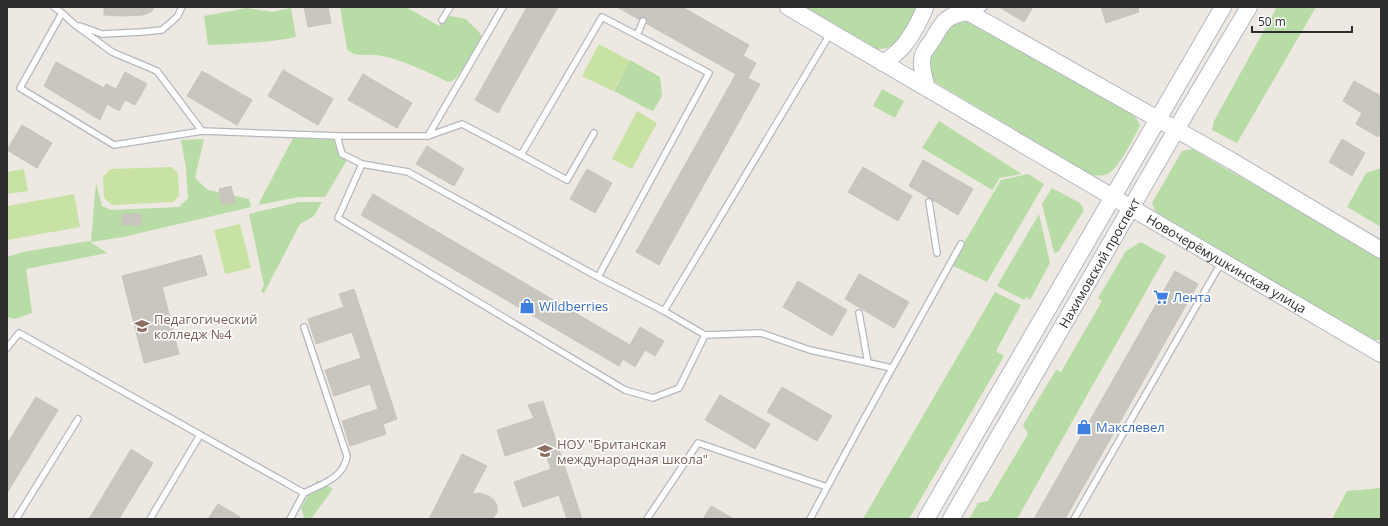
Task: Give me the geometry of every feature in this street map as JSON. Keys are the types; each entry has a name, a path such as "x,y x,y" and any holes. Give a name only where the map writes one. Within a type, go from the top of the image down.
{"street":[{"name":"Новочерёмушкинская улица","path":"788,7 1380,353"},
{"path":"883,62 895,55 906,44 924,13 924,7"},
{"name":"Нахимовский проспект","path":"926,519 1223,7"},
{"name":"Нахимовский проспект","path":"951,519 1249,7"},
{"path":"927,88 923,71 923,54 941,24 946,19 971,10 1232,161 1381,250"}],"lane":[{"path":"54,7 112,52 157,71 202,131"},
{"path":"74,24 102,34 162,30 177,17 182,7"},
{"path":"442,20 450,7"},
{"path":"428,136 504,7"},
{"path":"62,13 20,88 114,145 202,131 338,136 428,136 462,124 567,180 594,133"},
{"path":"521,155 602,17 708,73 598,277"},
{"path":"637,35 643,22"},
{"path":"664,311 831,32"},
{"path":"338,136 342,154 362,164 408,172 598,277 664,311 705,335 761,333 810,350 892,368"},
{"path":"362,164 338,218 625,390 653,398 679,388 705,335"},
{"path":"929,202 937,253"},
{"path":"810,519 961,244"},
{"path":"1074,519 1222,261"},
{"path":"859,313 868,363"},
{"path":"290,519 304,493 338,476 346,462 347,456 304,327"},
{"path":"7,348 19,333 304,493"},
{"path":"16,519 78,419"},
{"path":"150,519 200,435"},
{"path":"647,519 698,443 827,487"}],"green space":[{"path":"340,7 406,7 439,26 450,16 466,19 480,33 482,38 471,58 454,80 448,82 395,59 376,55 357,55 350,52 347,49"},
{"path":"805,7 917,7 917,9 898,42 892,46 877,49"},
{"path":"1277,7 1316,7 1237,143 1212,130 1214,121"},
{"path":"247,8 272,12 291,8 296,37 241,44 208,45 204,16"},
{"path":"964,20 971,21 1131,113 1137,119 1140,126 1118,165 1105,175 1091,175 933,81 930,73 931,53 947,27"},
{"path":"599,44 630,61 613,91 582,76"},
{"path":"630,60 660,77 662,96 653,111 614,91"},
{"path":"882,89 904,101 895,118 873,106"},
{"path":"637,111 657,123 632,169 612,159"},
{"path":"939,121 1022,174 1000,178 992,190 922,148"},
{"path":"293,138 335,140 339,156 347,160 325,197 299,197 258,205"},
{"path":"204,139 195,178 208,190 249,199 251,207 123,237 91,242 96,183 102,206 111,210 179,207 188,198 186,168 181,140"},
{"path":"1192,149 1381,258 1381,340 1372,340 1156,212 1152,203 1182,151"},
{"path":"172,167 178,174 179,196 173,202 112,205 104,198 103,177 110,169"},
{"path":"1381,168 1381,227 1347,207 1366,173"},
{"path":"24,169 28,191 7,194 7,172"},
{"path":"1028,174 1044,184 987,282 951,265 1001,180"},
{"path":"1052,188 1080,203 1084,210 1058,252 1054,253 1042,204"},
{"path":"74,194 80,227 7,240 7,206"},
{"path":"299,202 322,202 314,216 300,224 264,293 261,291 264,285 249,214"},
{"path":"1039,214 1050,263 1030,300 1026,297 1024,300 997,286"},
{"path":"240,224 251,268 225,274 214,230"},
{"path":"89,241 107,253 26,269 32,313 15,319 7,317 7,257 23,252"},
{"path":"1141,242 1166,256 1017,519 969,519 978,503 988,501 1028,434 1023,425 1056,370 1061,372 1102,301 1098,298 1126,251"},
{"path":"995,292 1021,305 996,351 1004,356 909,519 863,519"},
{"path":"317,480 333,489 311,519 305,519 301,508"},
{"path":"1381,488 1381,519 1332,519 1347,491"}],"building":[{"path":"104,7 155,7 151,12 143,15 122,16 104,15"},
{"path":"304,7 328,7 331,23 308,27"},
{"path":"527,7 558,7 498,113 475,100"},
{"path":"617,7 682,7 749,45 743,56 756,63 748,78 760,84 659,265 636,252 736,74"},
{"path":"999,7 1033,7 1024,22"},
{"path":"1101,7 1138,7 1139,12 1106,23"},
{"path":"56,62 104,88 106,84 116,89 125,72 147,84 135,105 125,100 119,111 107,104 100,120 44,86"},
{"path":"283,70 333,99 318,125 268,96"},
{"path":"202,71 252,100 237,125 187,96"},
{"path":"363,74 412,103 397,128 348,100"},
{"path":"1354,81 1381,96 1381,132 1378,137 1356,124 1362,113 1343,101"},
{"path":"22,125 52,143 37,168 7,150"},
{"path":"1342,139 1365,153 1352,176 1329,162"},
{"path":"427,146 464,169 454,186 416,164"},
{"path":"923,160 973,189 958,215 909,186"},
{"path":"863,167 912,196 898,221 848,192"},
{"path":"587,169 612,183 595,213 570,199"},
{"path":"231,186 235,202 222,205 219,189"},
{"path":"373,194 630,345 640,327 664,341 655,356 645,350 635,367 623,359 619,366 361,215"},
{"path":"122,214 141,214 141,225 122,225"},
{"path":"201,255 207,275 162,287 157,267"},
{"path":"157,267 179,354 144,363 122,276"},
{"path":"1175,271 1198,284 1065,519 1034,519"},
{"path":"859,274 909,302 894,328 845,299"},
{"path":"798,281 847,310 832,336 783,307"},
{"path":"354,289 397,419 383,424 386,434 350,446 342,421 378,409 370,384 334,396 325,370 361,358 352,332 316,344 308,319 344,307 339,294"},
{"path":"782,387 832,416 817,441 767,412"},
{"path":"720,395 770,424 755,449 705,420"},
{"path":"36,397 58,410 7,493 7,444"},
{"path":"543,401 582,519 567,519 559,495 523,507 514,482 551,469 542,444 505,456 497,430 534,418 528,405"},
{"path":"131,449 153,463 119,519 89,519"},
{"path":"462,454 487,466 472,494 480,493 489,496 494,500 497,506 497,513 492,519 429,519"},
{"path":"218,504 240,517 238,519 208,519"},
{"path":"711,506 734,519 703,519"}],"place":[{"name":"Лента","path":"1161,297"},
{"name":"Wildberries","path":"527,306"},
{"name":"Педагогический колледж №4","path":"142,326"},
{"name":"Макслевел","path":"1084,427"},
{"name":"НОУ \"Британская международная школа\"","path":"545,451"}]}
